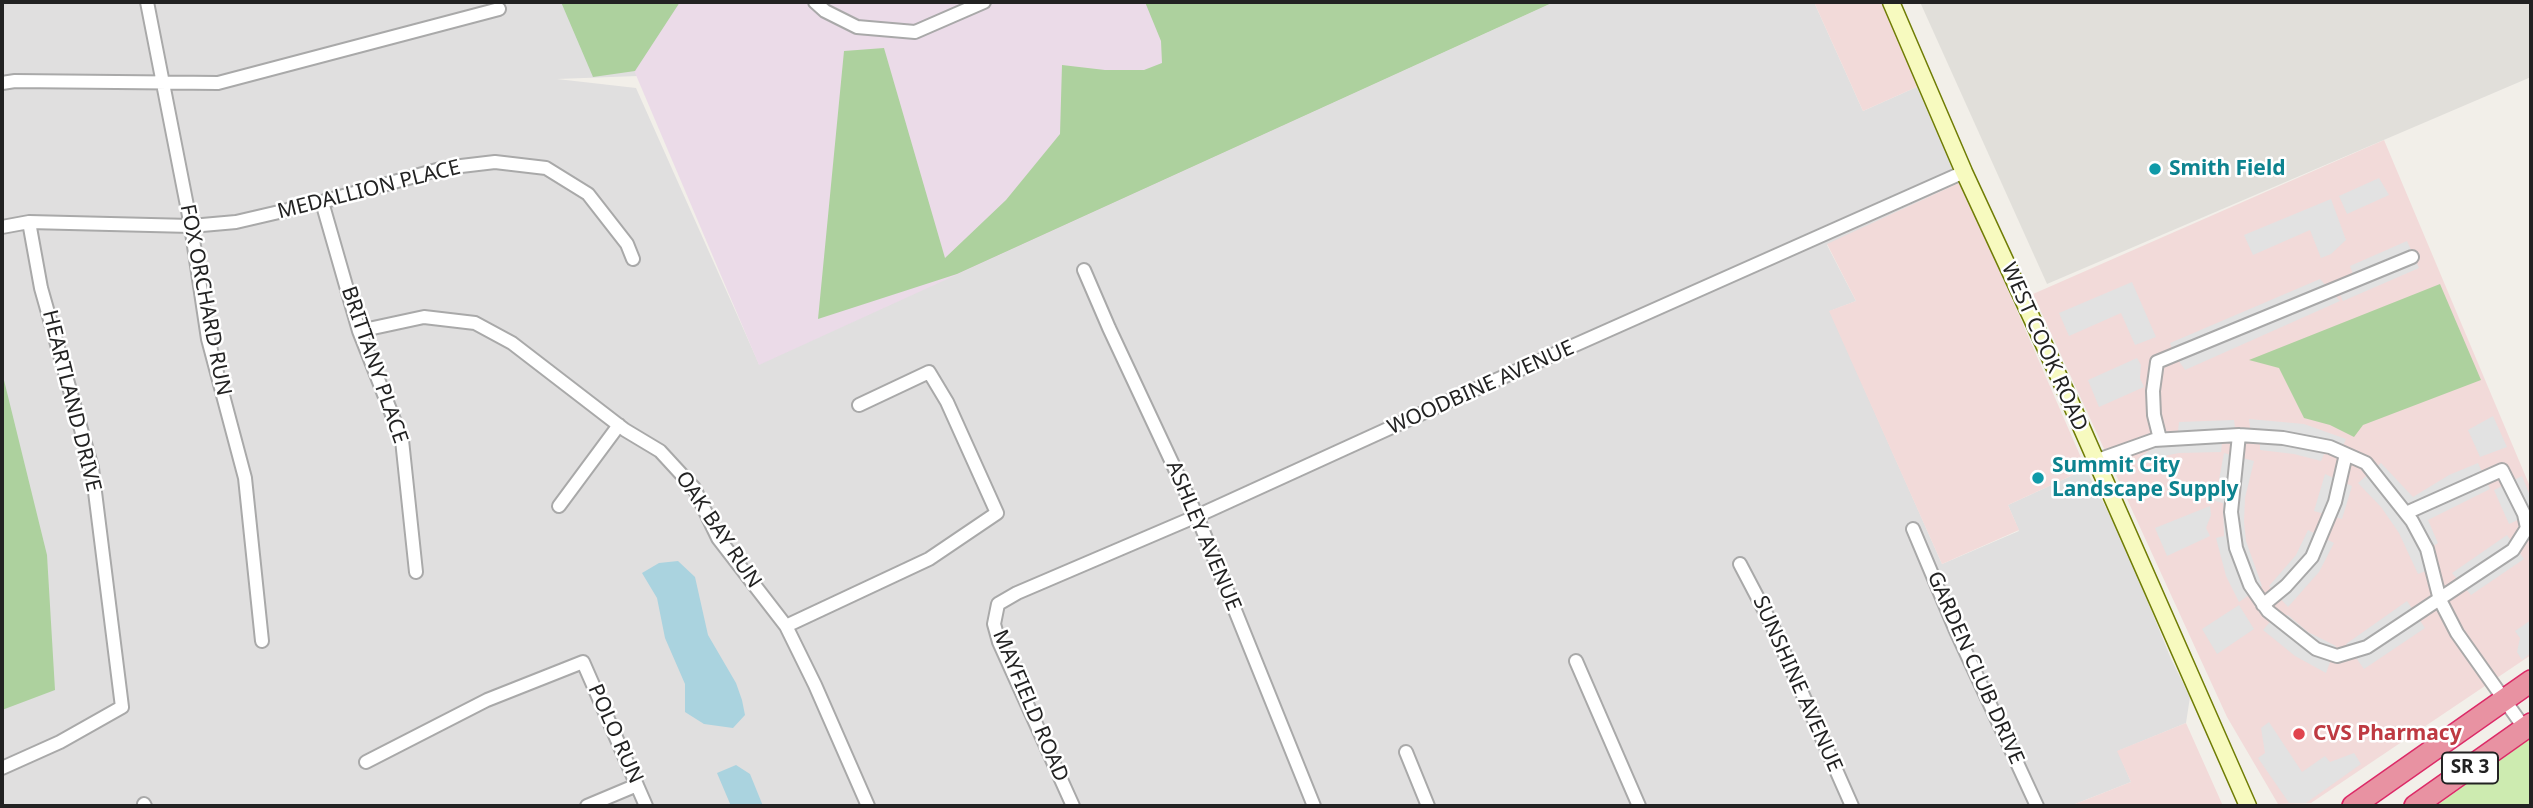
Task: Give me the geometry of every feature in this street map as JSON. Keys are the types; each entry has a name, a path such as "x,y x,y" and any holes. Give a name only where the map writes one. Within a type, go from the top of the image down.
{"highway":[{"name":"SR 3","path":"2353,806 2531,681"},
{"name":"SR 3","path":"2415,806 2528,726"}],"main road":[{"name":"WEST COOK ROAD","path":"1891,2 1964,172 2065,390 2248,806"}],"street":[{"name":"FOX ORCHARD RUN","path":"147,2 191,226 208,339 245,478 262,641"},
{"path":"815,2 825,11 857,26 915,32 984,2"},
{"path":"2,83 15,80 218,83 499,9"},
{"name":"MEDALLION PLACE","path":"2,228 29,222 191,226 236,222 322,202 444,168 495,162 546,168 588,194 627,244 633,259"},
{"name":"WOODBINE AVENUE","path":"998,604 1017,593 1197,516 1964,172"},
{"name":"BRITTANY PLACE","path":"322,202 359,331 402,440 416,572"},
{"name":"HEARTLAND DRIVE","path":"2,768 60,743 122,707 92,468 41,288 29,222"},
{"path":"2160,439 2154,403 2157,362 2412,257"},
{"name":"ASHLEY AVENUE","path":"1084,270 1108,328 1197,516 1314,806"},
{"name":"OAK BAY RUN","path":"359,331 424,317 475,323 512,343 619,425 660,451 694,488 718,538 786,626 815,685 867,806"},
{"path":"786,626 929,559 997,513 947,402 929,372 859,405"},
{"path":"559,506 619,425"},
{"path":"2095,461 2160,439 2239,435 2283,438 2330,447 2366,463 2406,513 2427,549 2440,600 2457,633 2504,701 2528,726"},
{"path":"2239,435 2231,520 2235,548 2249,585 2263,605 2316,649 2337,656 2367,647 2513,550 2527,528 2524,514 2502,470 2406,513"},
{"path":"2263,605 2286,586 2312,557 2335,502 2346,454"},
{"name":"GARDEN CLUB DRIVE","path":"1913,529 1956,631 2037,806"},
{"name":"SUNSHINE AVENUE","path":"1740,564 1772,625 1852,806"},
{"name":"MAYFIELD ROAD","path":"998,604 995,624 999,642 1073,806"},
{"path":"1576,661 1639,806"},
{"name":"POLO RUN","path":"366,762 488,700 583,662 646,806"},
{"path":"1406,752 1429,806"},
{"path":"587,806 637,785"}],"shaded area":[{"path":"2,2 605,2 638,76 557,79 636,88 759,364 1554,2 1814,2 1863,111 1921,85 1961,182 1827,245 1856,301 1830,311 1942,564 2019,531 2008,505 2086,469 2125,545 2171,659 2190,697 2186,723 2118,751 2131,782 2070,806 2,806"},
{"path":"605,2 1554,2 759,365"},
{"path":"1814,2 1883,2 1921,85 1863,111"},
{"name":"Smith Field","path":"1920,2 2531,2 2531,77 2047,284"},
{"path":"2384,140 2531,489 2531,655 2311,803 2278,804 2227,717 2033,294"},
{"path":"2379,178 2389,195 2347,214 2339,196"},
{"path":"1961,182 2086,469 2008,505 2019,530 1942,564 1829,311 1856,301 1827,244"},
{"path":"2331,199 2346,240 2331,254 2321,258 2310,230 2253,255 2244,235"},
{"path":"2407,241 2419,268 2343,301 2339,292 2353,274 2350,266"},
{"path":"2320,279 2340,301 2185,370 2173,352 2170,343"},
{"path":"2132,282 2156,337 2135,345 2121,313 2069,336 2059,313"},
{"path":"2137,358 2141,365 2140,378 2144,387 2099,407 2088,380"},
{"path":"2493,416 2507,447 2480,457 2468,430"},
{"path":"2249,419 2304,424 2346,439 2343,446 2325,452 2321,461 2260,450 2260,442 2250,427"},
{"path":"2234,420 2235,428 2222,443 2221,452 2179,453 2141,466 2137,459 2178,431 2179,422"},
{"path":"2224,453 2254,461 2245,498 2244,522 2246,541 2262,586 2239,602 2226,576 2216,538 2224,536 2223,503 2215,501"},
{"path":"2381,463 2413,497 2449,475 2478,463 2490,489 2428,520 2438,543 2432,547 2426,571 2418,574 2399,533 2381,507 2358,483"},
{"path":"2325,474 2352,486 2342,519 2314,511"},
{"path":"2522,476 2531,498 2531,514 2509,524 2494,490"},
{"path":"2210,506 2211,515 2206,528 2210,536 2167,556 2155,528"},
{"path":"2308,530 2334,543 2319,572 2288,607 2269,586 2296,555"},
{"path":"2507,535 2524,559 2471,595 2452,573"},
{"path":"2407,601 2425,628 2364,669 2346,644"},
{"path":"2239,605 2254,629 2217,654 2202,629"},
{"path":"2288,615 2308,632 2336,646 2326,673 2295,656 2263,630 2269,623"},
{"path":"2531,620 2531,653 2522,660 2517,652 2520,638 2515,631"},
{"path":"2269,722 2302,772 2325,756 2330,762 2354,753 2361,764 2306,803 2289,803 2258,758 2265,753 2261,728"},
{"path":"2186,723 2223,806 2070,806 2131,782 2117,751"}],"green space":[{"path":"561,2 680,2 635,71 593,77"},
{"path":"1145,2 1554,2 957,274 818,319 844,51 884,48 945,258 1006,200 1060,134 1062,65 1105,70 1144,70 1162,63 1161,41"},
{"path":"2440,284 2481,380 2363,425 2354,437 2330,425 2304,418 2279,368 2249,360"},
{"path":"2,372 47,555 55,690 2,710"},
{"path":"2531,738 2531,806 2436,806"}],"water":[{"path":"678,561 695,577 708,635 736,683 742,700 745,715 733,728 704,724 685,712 685,684 665,638 657,598 642,573 659,563"},
{"path":"736,765 750,774 763,806 731,806 717,773"}],"place":[{"name":"Smith Field","path":"2155,169"},
{"name":"Summit City Landscape Supply","path":"2038,478"},
{"name":"CVS Pharmacy","path":"2299,734"}]}
